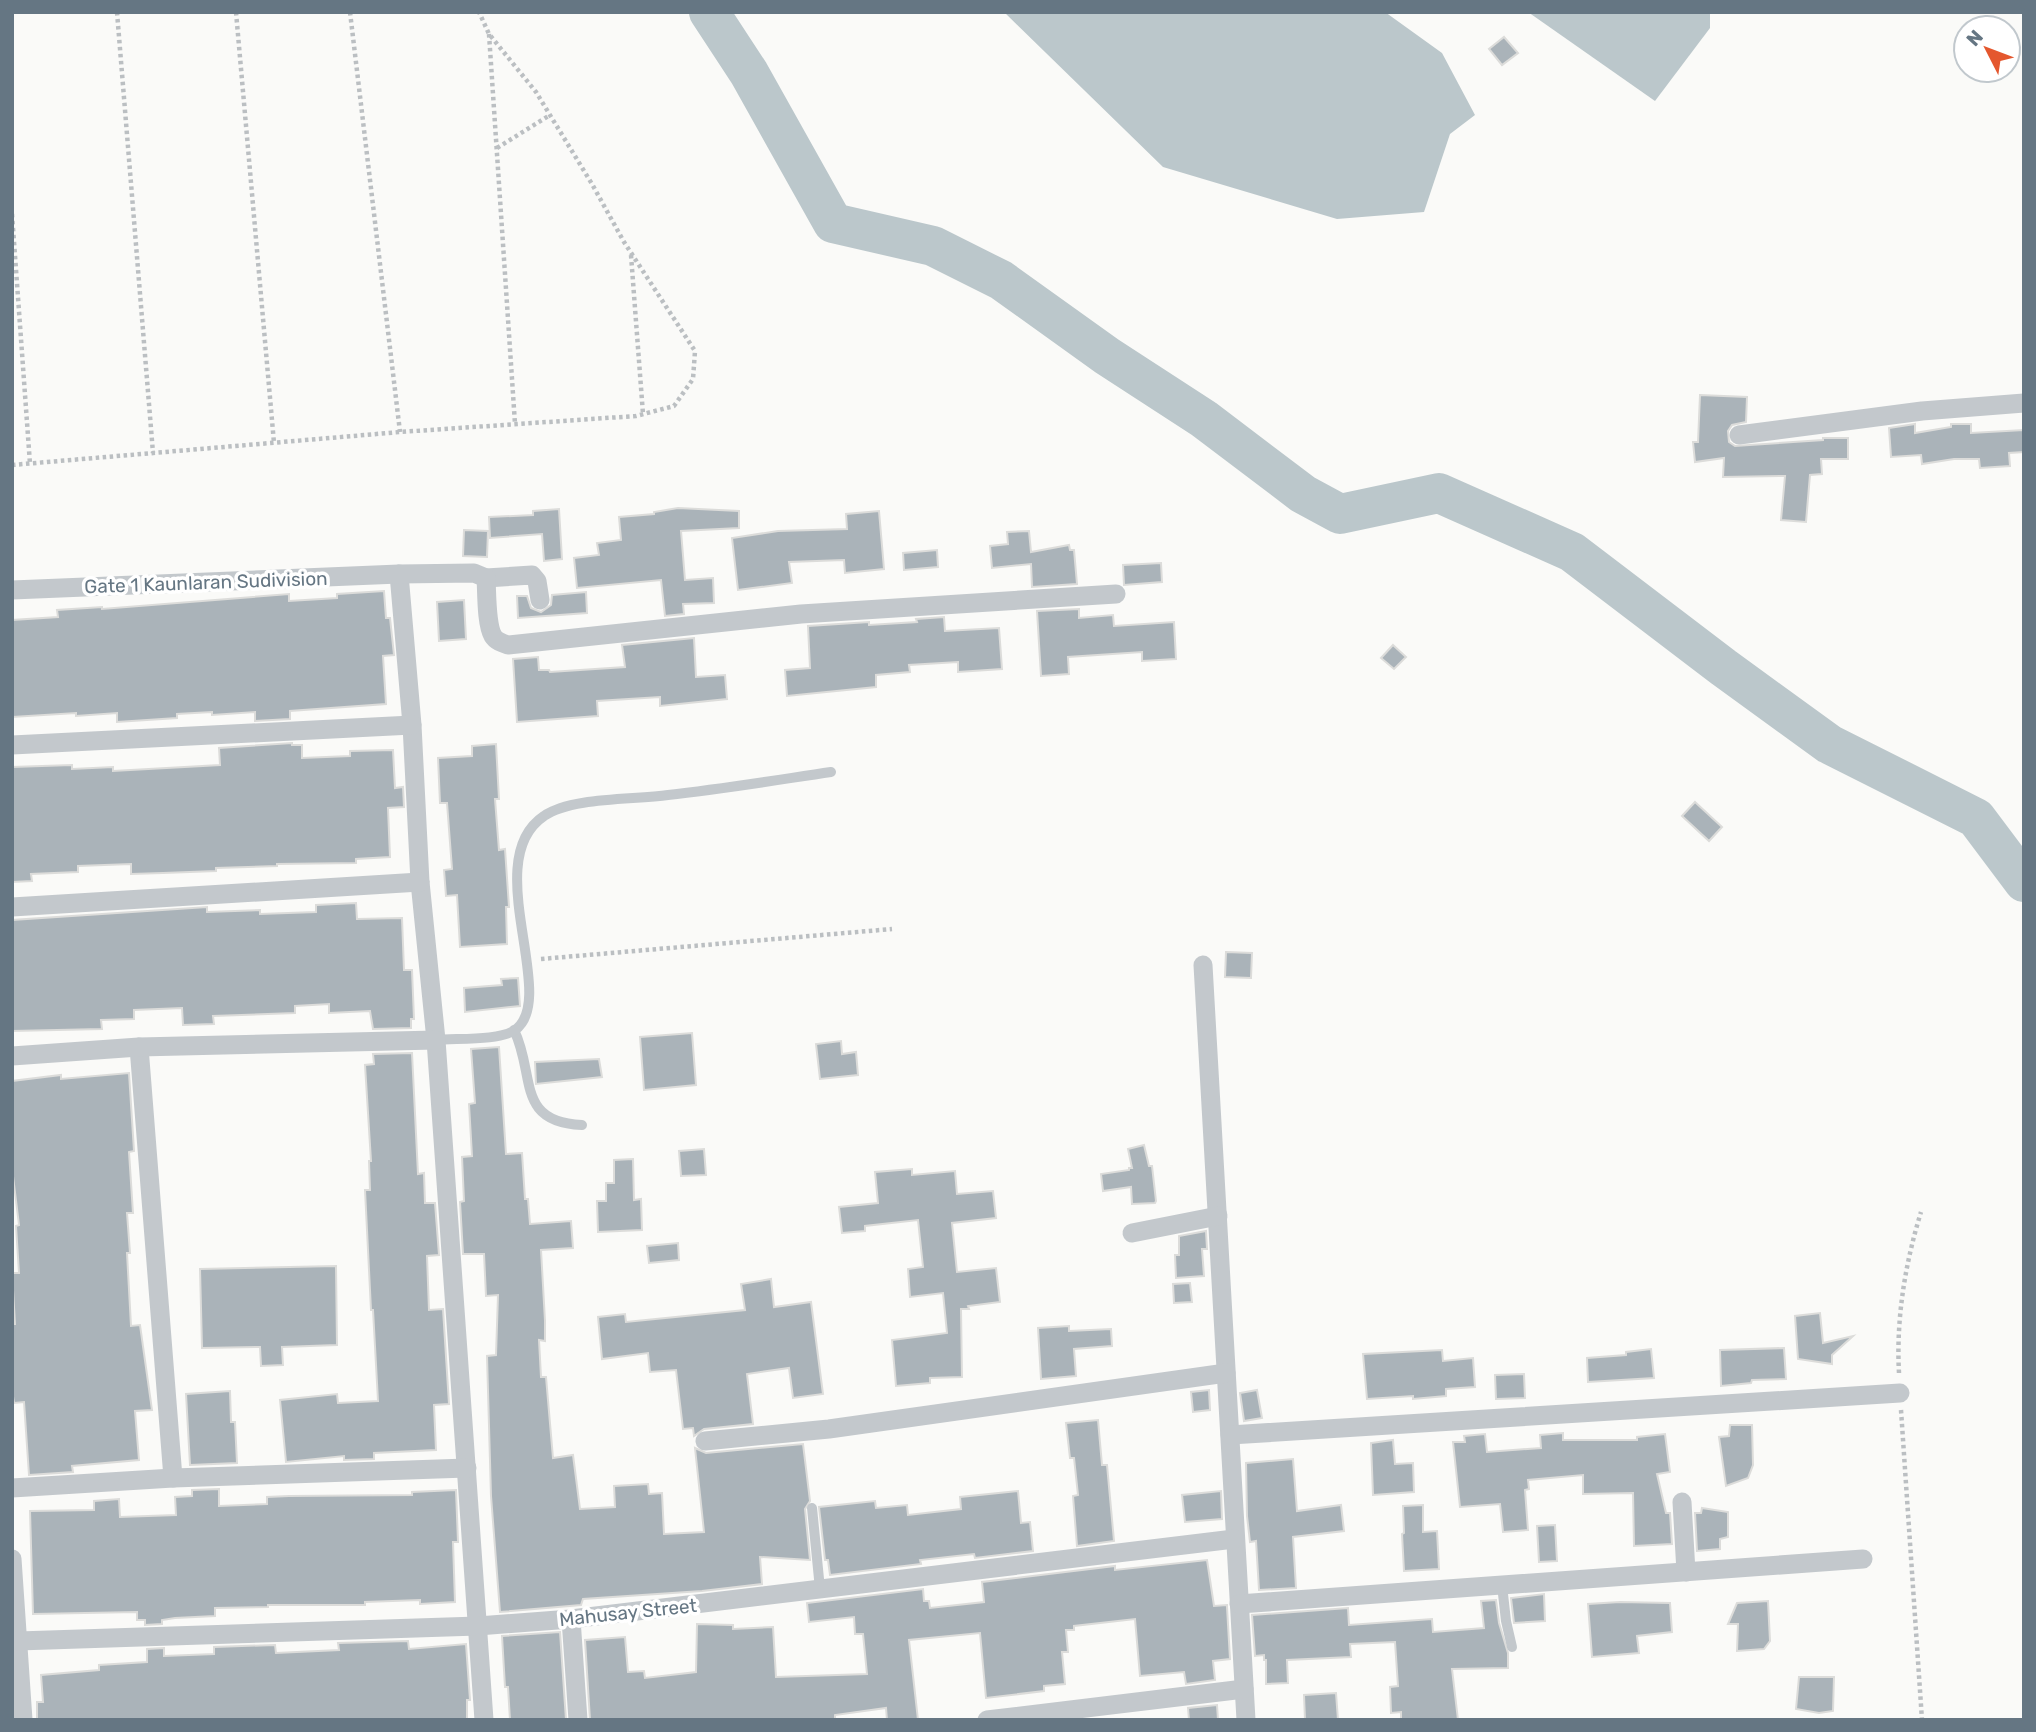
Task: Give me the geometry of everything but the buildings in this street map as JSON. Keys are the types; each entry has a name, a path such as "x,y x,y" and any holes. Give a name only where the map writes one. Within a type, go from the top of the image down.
{"street":[{"path":"1739,435 1922,411 2024,403"},
{"name":"Gate 1 Kaunlaran Sudivision","path":"12,590 474,573 486,578 532,575 537,581 540,600"},
{"path":"400,574 412,725 420,882 436,1040 484,1720"},
{"path":"486,578 491,628 499,641 508,645 801,614 1115,594"},
{"path":"12,745 412,725"},
{"path":"12,907 420,882"},
{"path":"1203,965 1246,1720"},
{"path":"12,1056 139,1047 436,1040"},
{"path":"139,1047 173,1478"},
{"path":"1132,1233 1217,1216"},
{"path":"705,1441 829,1429 1227,1373"},
{"path":"1230,1435 1900,1394"},
{"path":"12,1488 173,1478 467,1468"},
{"path":"1682,1502 1686,1572"},
{"name":"Mahusay Street","path":"18,1641 478,1626 571,1619 1234,1539"},
{"path":"12,1559 23,1720"},
{"path":"1239,1604 1863,1559"},
{"path":"571,1619 578,1720"},
{"path":"987,1720 1244,1689"}],"lane":[{"path":"436,1040 502,1035 523,1022 529,986 517,881 519,857 527,834 542,817 561,806 668,795 831,772"},
{"path":"514,1030 520,1042 533,1101 550,1120 564,1125 582,1125"},
{"path":"812,1508 820,1590"},
{"path":"1502,1585 1512,1647"}],"path":[{"path":"117,12 153,453"},
{"path":"236,12 274,443"},
{"path":"350,12 400,432"},
{"path":"12,465 643,414 674,406 693,379 695,351 630,253 536,92 489,34 479,12"},
{"path":"489,34 515,424"},
{"path":"497,148 550,115"},
{"path":"12,214 30,464"},
{"path":"630,253 643,414"},
{"path":"526,961 892,929"},
{"path":"1921,1212 1905,1272 1898,1354 1922,1720"}],"shaded area":[{"path":"1004,12 1385,12 1442,53 1475,115 1450,134 1424,212 1337,219 1163,167"},
{"path":"1528,12 1710,12 1710,28 1655,101"}],"waterway":[{"path":"709,12 749,73 833,223 933,246 1001,280 1107,356 1204,419 1303,494 1340,514 1439,493 1572,552 1829,744 1976,818 2024,882"}]}
